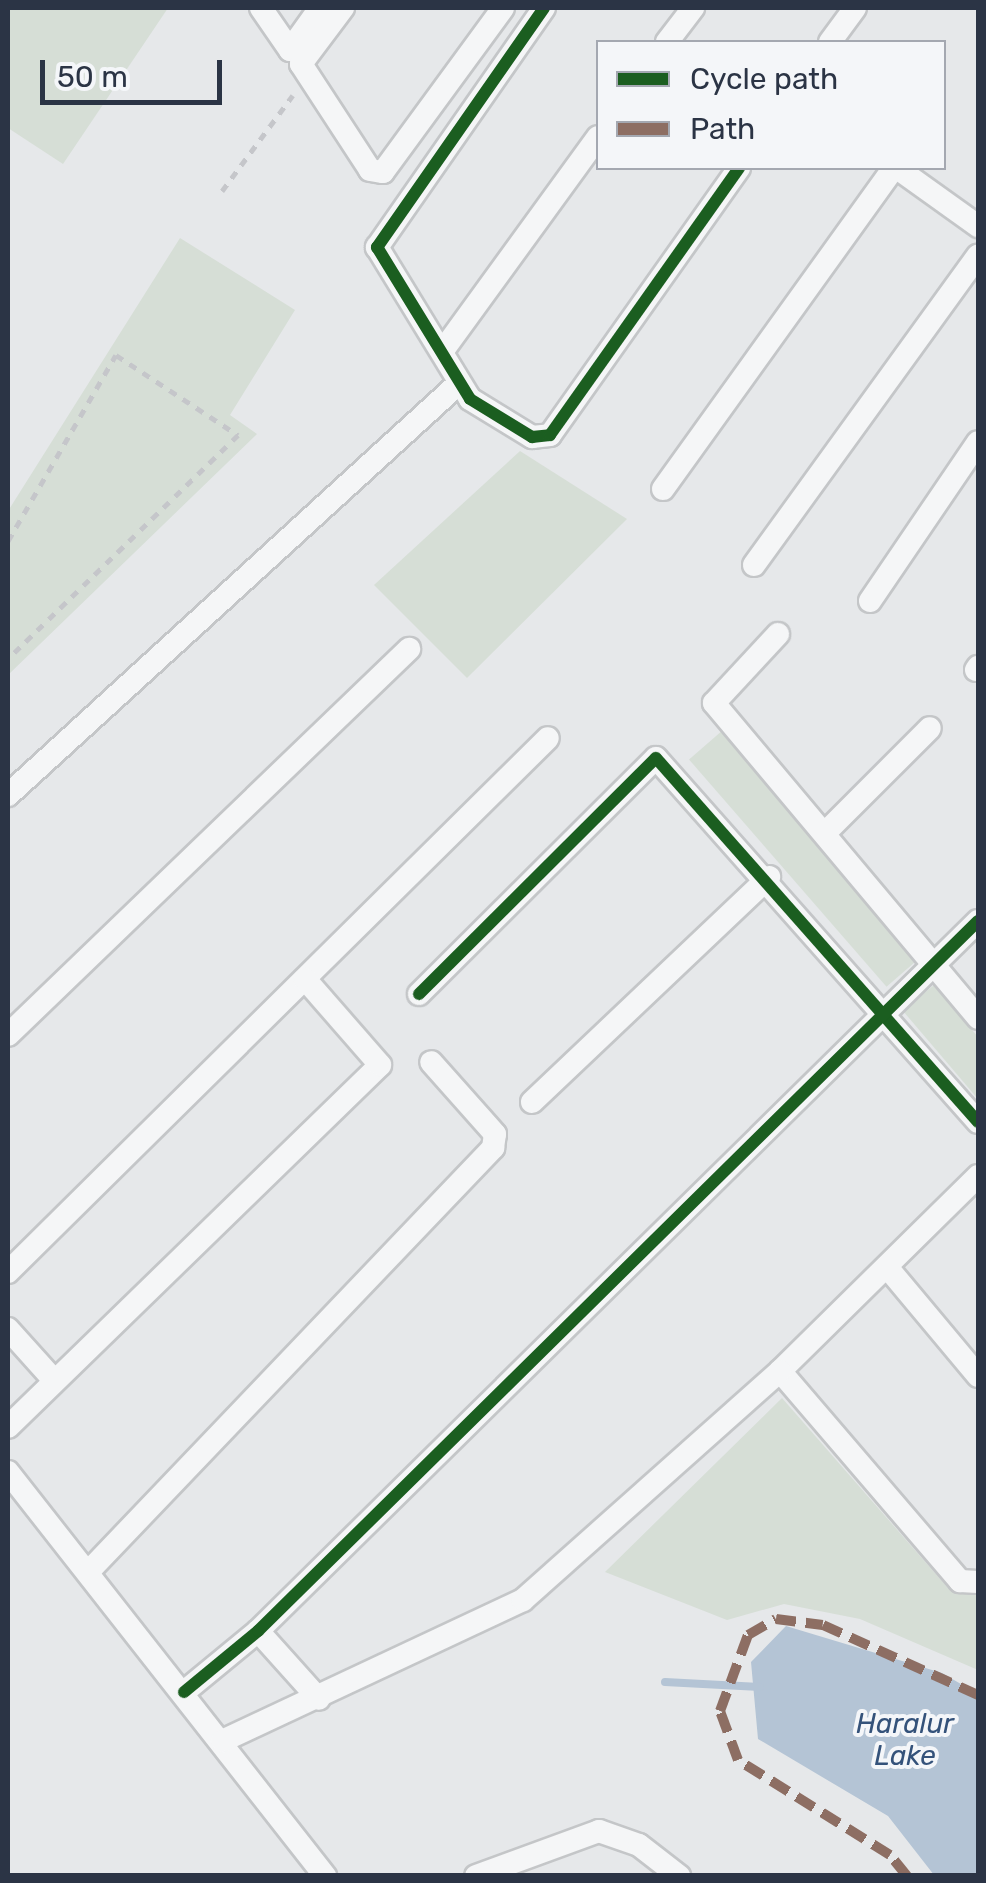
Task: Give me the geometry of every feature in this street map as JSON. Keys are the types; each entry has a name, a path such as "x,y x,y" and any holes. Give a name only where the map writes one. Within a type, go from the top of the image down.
{"street":[{"path":"260,8 290,50 320,8"},
{"path":"343,8 301,64 370,170 383,172 503,8"},
{"path":"544,8 377,247 444,349 457,385 532,437 550,435 738,170"},
{"path":"669,40 693,8"},
{"path":"831,40 855,8"},
{"path":"444,349 596,140"},
{"path":"663,489 895,170"},
{"path":"899,170 978,226"},
{"path":"754,565 978,256"},
{"path":"8,795 457,385"},
{"path":"870,601 978,442"},
{"path":"778,634 714,702 978,1018"},
{"path":"8,1033 409,649"},
{"path":"825,833 930,728"},
{"path":"8,1272 548,738"},
{"path":"419,994 652,759 769,877 978,1122"},
{"path":"532,1102 769,877"},
{"path":"184,1692 258,1631 889,1017 978,921"},
{"path":"8,1428 380,1066 305,979"},
{"path":"90,1570 493,1148 495,1134 431,1062"},
{"path":"222,1742 523,1600 780,1372 978,1176"},
{"path":"887,1267 978,1376"},
{"path":"8,1329 54,1380"},
{"path":"780,1372 960,1581 978,1582"},
{"path":"8,1472 90,1570 325,1876"},
{"path":"258,1631 318,1699"},
{"path":"476,1876 599,1831 639,1845 679,1876"}],"path":[{"path":"222,191 307,76"},
{"path":"8,541 116,355 238,435 8,658"}],"shaded area":[{"path":"8,8 168,8 63,164 8,128"},
{"path":"180,238 295,310 230,415 257,434 8,675 8,511"},
{"path":"520,451 627,519 467,678 374,585"},
{"path":"723,730 920,957 887,987 689,760"},
{"path":"934,985 978,1037 978,1099 903,1011"},
{"path":"782,1398 948,1588 978,1591 978,1670 860,1619 784,1604 727,1620 605,1572"}],"water":[{"name":"Haralur Lake","path":"786,1626 942,1673 978,1694 978,1875 934,1875 888,1816 758,1739 751,1662"}],"waterway":[{"path":"665,1682 760,1687"}],"marked path":[{"path":"907,1876 890,1855 738,1760 720,1711 748,1635 776,1619 823,1625 978,1695"}],"cycle path":[{"path":"544,8 377,247 470,399 532,437 550,435 738,170"},
{"path":"419,994 656,758 978,1122"},
{"path":"184,1692 258,1631 978,921"}]}
